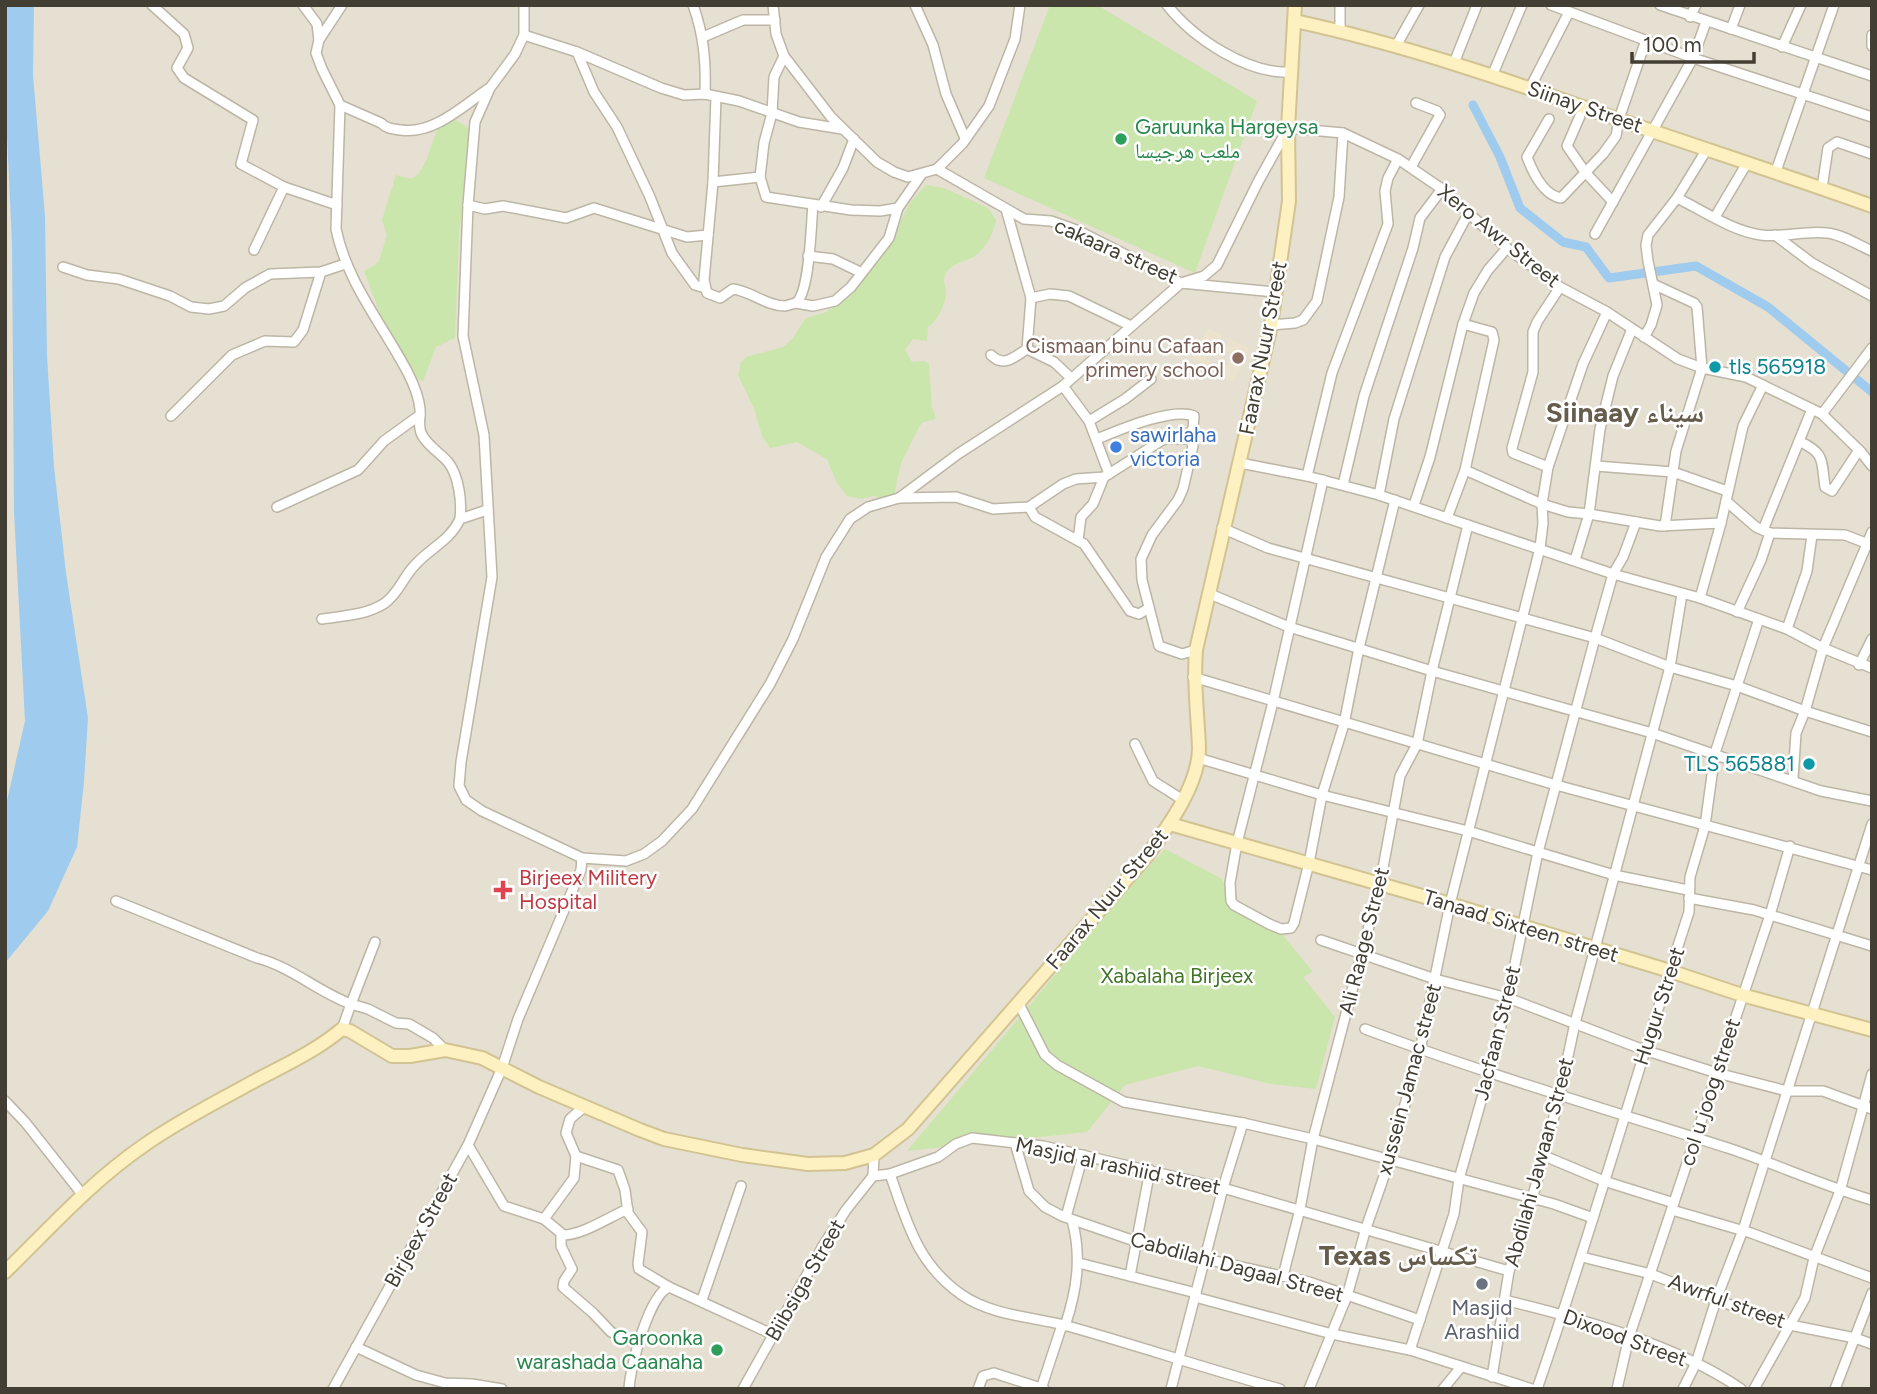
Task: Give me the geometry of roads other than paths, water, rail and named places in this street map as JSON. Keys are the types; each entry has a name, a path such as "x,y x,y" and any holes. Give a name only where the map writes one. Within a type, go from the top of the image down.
{"main road":[{"name":"Faarax Nuur Street","path":"445,1050 482,1058 586,1107 664,1139 808,1164 845,1163 874,1155 908,1129 1147,856 1183,800 1198,758 1193,677 1196,650 1270,325 1289,201 1288,128 1295,5"},
{"name":"Siinay Street","path":"1295,20 1454,63 1872,206"},
{"name":"Tanaad Sixteen street","path":"1170,824 1450,904 1742,995 1872,1030"},
{"path":"5,1272 82,1194 144,1145 241,1088 284,1068 342,1029 392,1056 445,1050"}],"street":[{"path":"152,5 184,34 188,48 177,68 184,78 253,120 241,164 284,187 337,205"},
{"path":"303,5 317,24 319,40 316,53 321,69 340,105 336,229 345,264 409,374 420,407 419,428 423,437 455,472 461,506 456,528 415,565 385,602 366,612 322,619"},
{"path":"319,40 342,5"},
{"path":"524,5 524,35 515,54 490,88 475,122 468,205 463,336 484,435 492,577 461,762 459,786 466,800 482,811 582,858 626,861 644,854 662,841 692,809 770,684 793,639 827,558 850,519 868,507 900,498 957,497 993,509 1029,507 1063,484 1107,476 1164,439 1187,439 1194,416 1191,414 1158,418 1097,439"},
{"path":"694,5 704,37 705,94"},
{"path":"773,5 776,34 784,56 843,129 877,162 908,177 937,169 963,143 989,106 1015,38 1020,5"},
{"path":"915,5 933,45 946,94 965,138"},
{"path":"1167,5 1176,16 1216,48 1234,58 1262,69 1292,72"},
{"path":"1340,5 1340,30"},
{"path":"1396,46 1419,5"},
{"path":"1454,63 1477,5"},
{"path":"1492,76 1522,5"},
{"path":"1551,5 1693,58 1872,117"},
{"path":"1660,5 1814,59 1872,76"},
{"path":"1690,16 1696,5"},
{"path":"1731,29 1740,5"},
{"path":"1782,47 1801,5"},
{"path":"1776,171 1834,5"},
{"path":"1530,88 1569,12"},
{"path":"704,37 743,20 775,20"},
{"path":"1595,234 1693,58 1706,22"},
{"path":"524,35 577,52 684,95 705,94 738,101 799,122 843,129"},
{"path":"1872,35 1872,46"},
{"path":"1549,119 1527,157 1538,179 1553,197 1561,198 1603,154 1616,136 1619,119 1647,40"},
{"path":"577,52 594,92 617,127 650,197 672,253 690,279 700,288 705,288"},
{"path":"784,56 774,77 772,113 764,143 761,177 766,197 817,206 880,211 898,208"},
{"path":"340,105 382,123 386,128 413,132 429,128 490,88"},
{"path":"716,97 713,182 704,280 705,288 713,297 720,298 733,289 743,290 771,304 786,306 796,303 813,306 835,301 851,287 889,237 898,208 921,175"},
{"path":"1411,167 1440,115 1437,111 1416,103"},
{"path":"1580,116 1567,146 1585,172 1613,202"},
{"name":"Xero Awr Street","path":"1288,128 1343,133 1398,159 1442,189 1507,248 1560,287 1607,312 1678,359 1702,368 1728,372 1763,385 1822,414 1872,466"},
{"name":"cakaara street","path":"1006,209 1024,219 1051,221 1079,231 1181,283 1204,276 1217,265 1288,128"},
{"path":"1270,325 1295,324 1303,320 1317,301 1339,197 1343,133"},
{"path":"796,303 802,295 806,280 817,206 843,168 854,139"},
{"path":"1822,188 1828,148 1832,144 1837,142 1872,154"},
{"path":"1644,337 1657,305 1648,261 1648,235 1677,198 1707,149"},
{"path":"1307,476 1332,373 1388,224 1385,191 1388,178 1398,159"},
{"path":"1715,216 1748,163"},
{"path":"937,169 1006,209 1031,298 1027,349"},
{"path":"713,182 761,177"},
{"path":"254,250 284,187"},
{"path":"1343,485 1364,396 1413,248 1420,218 1442,189"},
{"path":"1677,198 1715,216 1723,223 1760,235 1824,232 1872,251"},
{"path":"468,205 485,209 503,206 566,218 594,208 687,237 708,235"},
{"path":"1380,495 1394,419 1445,257 1469,212"},
{"path":"1774,235 1812,263 1872,296"},
{"path":"1414,505 1430,457 1463,324 1474,293 1488,270 1507,248"},
{"path":"808,256 833,258 860,272"},
{"path":"63,267 87,275 119,279 170,296 191,307 209,309 224,306 245,288 270,274 321,272 345,264"},
{"path":"171,416 232,355 265,341 294,342 303,330 321,272"},
{"path":"1651,281 1698,307 1702,368 1680,438 1665,526"},
{"path":"900,498 957,454 1063,386 1181,283 1275,292"},
{"path":"1548,467 1519,457 1513,453 1512,448 1533,372 1533,332 1560,287"},
{"path":"1031,298 1050,294 1069,296 1132,326"},
{"name":"xussein Jamac street","path":"1309,1389 1347,1296 1366,1228 1390,1159 1420,1050 1450,904 1540,548 1542,505 1548,467 1583,364 1607,312"},
{"path":"1447,518 1465,470 1494,335 1492,332 1463,324"},
{"path":"1575,560 1589,514 1600,429 1613,376 1632,329"},
{"path":"1822,414 1872,348"},
{"path":"991,355 1000,362 1005,362 1027,349"},
{"path":"1027,349 1054,362 1071,379"},
{"path":"1089,421 1151,379"},
{"path":"1700,598 1721,523 1743,426 1763,385"},
{"path":"1063,386 1089,421 1107,476 1093,504 1081,517 1078,540"},
{"path":"1737,612 1761,560 1766,532 1812,409"},
{"path":"277,507 358,470 384,440 420,415"},
{"path":"1189,435 1193,446 1183,489 1152,535 1141,559 1142,580 1159,646 1182,654 1196,650"},
{"path":"1799,441 1816,449 1820,455 1825,487 1832,491 1859,450"},
{"path":"1240,463 1307,476 1414,505 1613,574 1700,598 1787,629 1860,665 1872,668"},
{"path":"1596,467 1674,472 1726,496 1766,532 1812,536 1845,535 1870,544"},
{"path":"1465,470 1542,505 1568,512 1665,526 1721,523"},
{"path":"1323,480 1273,702 1237,842 1230,883 1231,901 1281,929 1291,928 1294,923 1322,795 1344,724 1359,648 1395,500"},
{"path":"1029,507 1035,517 1084,544 1130,611 1139,614 1149,608"},
{"path":"460,519 487,510"},
{"name":"Jacfaan Street","path":"1410,1350 1454,1213 1459,1179 1508,998 1538,852 1595,638 1613,574 1623,557 1636,522"},
{"name":"Ali Raage Street","path":"1283,1276 1300,1209 1313,1139 1380,884 1402,769 1417,744 1468,525"},
{"path":"1222,528 1268,548 1595,638 1670,667 1737,685 1805,712 1872,732"},
{"path":"1793,779 1796,733 1805,712 1823,648 1870,544 1872,531"},
{"path":"1787,629 1807,571 1812,536"},
{"path":"1210,594 1289,627 1575,713 1652,733 1793,779 1821,791 1872,801"},
{"name":"Abdilahi Jawaan Street","path":"1492,1377 1509,1271 1560,1094 1575,1023 1631,805 1670,667 1682,594"},
{"name":"Hugur Street","path":"1538,1389 1582,1257 1644,1050 1689,912 1689,894 1705,826 1715,753 1759,619"},
{"path":"1860,665 1872,639"},
{"path":"1193,677 1556,785 1872,870"},
{"path":"1135,744 1153,781 1183,800"},
{"path":"1198,758 1322,795 1468,831 1614,875 1770,915 1872,946"},
{"path":"1683,1389 1696,1363 1716,1300 1743,1230 1872,824"},
{"name":"col u joog street","path":"1617,1389 1629,1337 1770,915 1790,846"},
{"name":"Birjeex Street","path":"333,1389 468,1145 502,1068 518,1019 581,870 582,858"},
{"path":"116,901 257,958 276,963 338,1000 368,1009 396,1023 409,1024 433,1038 445,1050"},
{"path":"1321,940 1435,979 1508,998 1644,1050 1717,1073 1787,1091 1823,1091 1842,1096 1867,1108"},
{"path":"342,1029 375,942"},
{"path":"1019,1004 1045,1055 1114,1099 1313,1139 1532,1198 1593,1218"},
{"path":"1365,1029 1489,1073 1696,1138 1840,1191 1872,1200"},
{"path":"1754,1389 1805,1298 1814,1258 1840,1191 1867,1108 1872,1074"},
{"path":"5,1101 82,1194"},
{"path":"544,1219 576,1174 576,1156 571,1148 566,1127 570,1119 586,1107"},
{"path":"1171,1389 1223,1188 1243,1123"},
{"name":"Masjid al rashiid street","path":"873,1176 890,1174 938,1157 956,1144 972,1138 1043,1146 1223,1188 1509,1271"},
{"name":"Cabdilahi Dagaal Street","path":"1015,1143 1030,1191 1045,1207 1069,1219 1152,1247 1309,1282 1420,1320"},
{"path":"468,1145 504,1206 544,1219 562,1235 582,1233 603,1219 628,1209"},
{"path":"873,1176 874,1155"},
{"path":"978,1389 983,1376 994,1373 1042,1389 1074,1299 1079,1263 1069,1219 1083,1155"},
{"path":"1542,1155 1604,1181 1872,1278"},
{"path":"576,1156 618,1170 632,1221 642,1232 639,1269 669,1287 774,1335"},
{"path":"1130,1276 1150,1170"},
{"path":"890,1174 912,1239 932,1268 961,1295 983,1306 1064,1325 1280,1389"},
{"name":"Biibsiga Street","path":"743,1389 830,1235 873,1176"},
{"path":"702,1300 741,1186"},
{"path":"562,1235 561,1246 572,1269 562,1287 611,1332 638,1344"},
{"name":"Awrful street","path":"1582,1257 1651,1274 1790,1325 1872,1344"},
{"path":"1079,1263 1332,1334 1410,1350 1532,1389"},
{"path":"629,1389 632,1363 638,1344 657,1300 664,1288 669,1287"},
{"path":"1838,1386 1872,1293"},
{"name":"Dixood Street","path":"1504,1300 1563,1314 1629,1337 1696,1363 1741,1389"},
{"path":"356,1347 416,1375 445,1383 502,1389"},
{"path":"1443,1389 1461,1367"}],"water":[{"path":"5,5 34,5 33,75 45,216 47,356 54,467 66,573 88,718 77,847 48,911 5,963 5,810 25,721 14,512 12,244 5,91"}],"waterway":[{"path":"1473,105 1500,157 1520,208 1563,242 1586,247 1609,278 1696,266 1768,307 1872,392"}],"place":[{"name":"Garuunka Hargeysa ملعب هرجيسا","path":"1121,139"},
{"name":"Cismaan binu Cafaan primery school","path":"1238,358"},
{"name":"tls 565918","path":"1715,367"},
{"name":"sawirlaha victoria","path":"1116,447"},
{"name":"TLS 565881","path":"1809,764"},
{"name":"Birjeex Militery Hospital","path":"503,890"},
{"name":"Masjid Arashiid","path":"1482,1284"},
{"name":"Garoonka warashada Caanaha","path":"717,1350"}],"district":[{"name":"Siinaay سيناء","path":"1625,412"},
{"name":"Texas تكساس","path":"1398,1255"}],"park label":[{"name":"Xabalaha Birjeex","path":"1177,976"}]}
